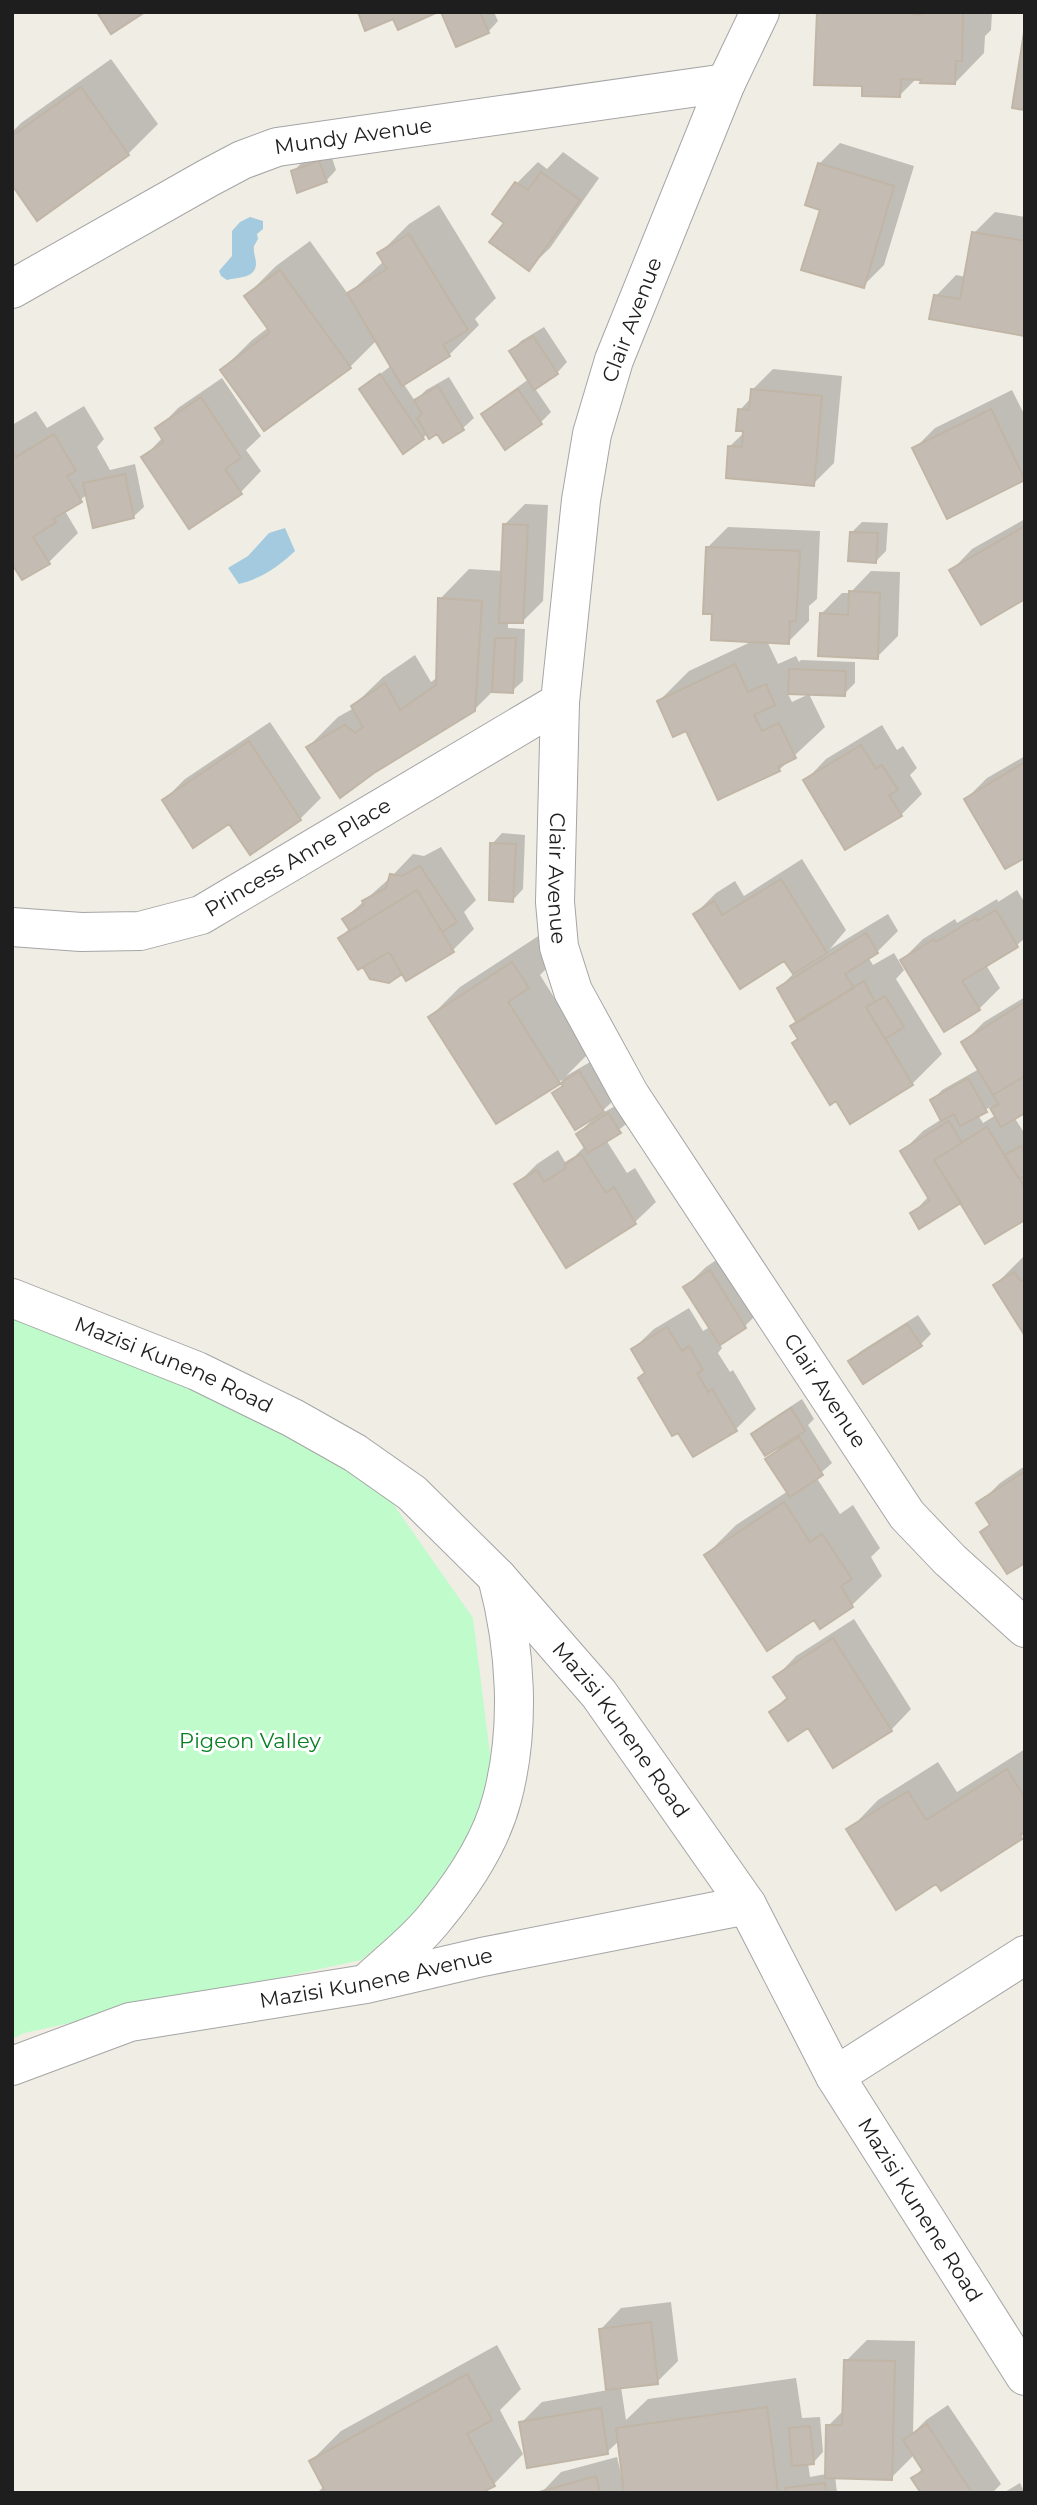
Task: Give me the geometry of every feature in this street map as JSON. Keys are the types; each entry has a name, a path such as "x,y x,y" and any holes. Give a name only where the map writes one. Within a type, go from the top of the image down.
{"street":[{"name":"Clair Avenue","path":"760,12 726,83 614,360 592,434 582,500 560,702 555,902 559,947 573,991 630,1096 907,1515 950,1560 1025,1628"},
{"name":"Mundy Avenue","path":"12,289 208,178 242,160 277,147 726,83"},
{"name":"Princess Anne Place","path":"12,927 80,932 140,931 201,915 560,702"},
{"name":"Mazisi Kunene Road","path":"12,1298 197,1371 293,1418 355,1453 412,1493 497,1577 599,1694 747,1905 835,2076 1025,2376"},
{"path":"366,1984 436,1917 480,1853 502,1801 513,1741 513,1691 506,1611 497,1577"},
{"name":"Mazisi Kunene Avenue","path":"12,2066 130,2022 366,1984 482,1957 747,1905"},
{"path":"835,2076 1025,1955"}],"green space":[{"name":"Pigeon Valley","path":"12,1299 342,1431 473,1618 493,1778 449,1887 361,1960 24,2033 12,2039"}],"water":[{"path":"250,217 263,221 263,229 257,234 258,239 254,246 255,269 249,275 227,280 219,271 232,256 232,231 240,222"},
{"path":"285,528 295,551 269,571 239,584 228,568 248,556 269,533"}],"building":[{"path":"97,12 145,12 111,34"},
{"path":"358,12 438,12 398,30 393,19 365,31"},
{"path":"441,12 480,12 489,33 456,47"},
{"path":"817,12 912,12 920,15 921,12 963,12 962,61 956,61 955,84 920,83 921,80 901,79 900,97 862,96 862,86 814,85"},
{"path":"1025,26 1025,110 1012,108"},
{"path":"81,87 129,155 37,221 12,185 12,136"},
{"path":"319,161 327,182 297,193 291,171"},
{"path":"818,163 894,186 864,288 801,270 820,210 805,205"},
{"path":"541,172 580,200 529,271 489,242 504,223 492,214 515,182 528,190"},
{"path":"972,232 1025,241 1025,336 929,319 934,295 960,299"},
{"path":"409,234 468,330 443,345 450,356 402,386 347,293 387,269 377,253"},
{"path":"280,270 351,368 264,431 220,370 270,332 244,296"},
{"path":"533,336 558,374 534,390 509,351"},
{"path":"380,374 424,439 403,454 359,389"},
{"path":"438,386 464,430 443,443 437,434 429,439 417,418 422,414 414,400"},
{"path":"518,389 542,424 505,450 481,414"},
{"path":"751,389 822,396 814,486 726,478 728,446 742,447 743,431 736,431 738,409 749,410"},
{"path":"201,397 241,458 225,469 242,494 189,529 141,457 164,442 155,428"},
{"path":"991,409 1025,480 947,519 912,448"},
{"path":"54,434 76,471 67,476 82,502 53,519 56,522 33,537 50,564 22,580 12,564 12,450 16,457"},
{"path":"125,474 134,518 93,528 83,483"},
{"path":"503,524 528,525 523,623 499,623"},
{"path":"1025,526 1025,599 981,625 949,570"},
{"path":"850,532 878,533 876,563 848,561"},
{"path":"706,547 800,551 796,621 790,621 789,644 711,640 712,614 703,614"},
{"path":"849,591 880,593 878,659 818,656 820,613 848,615"},
{"path":"438,598 482,601 475,711 374,773 340,798 306,747 345,725 355,733 363,727 351,706 385,683 400,710 436,685"},
{"path":"495,638 516,638 513,693 492,692"},
{"path":"735,664 748,692 766,684 775,705 754,715 762,731 779,723 796,758 778,767 780,771 718,800 686,731 673,737 657,701"},
{"path":"789,669 846,671 845,696 788,694"},
{"path":"249,741 301,820 250,855 229,824 193,848 162,800"},
{"path":"861,745 876,769 882,765 898,790 889,795 902,816 845,850 803,780"},
{"path":"1025,762 1025,858 1005,869 964,799"},
{"path":"490,843 516,844 513,902 489,900"},
{"path":"420,866 457,922 442,932 417,890 350,931 342,919 364,905 362,901 386,888 390,874 402,876"},
{"path":"781,879 827,953 793,974 784,961 740,989 693,914 714,901 722,915"},
{"path":"417,890 454,952 406,981 389,952 358,970 338,938"},
{"path":"996,910 1018,947 962,981 980,1010 944,1032 900,960 934,939 936,942 976,918 977,921"},
{"path":"866,933 878,953 845,974 854,988 797,1023 777,988"},
{"path":"389,952 402,974 389,983 370,979 363,967"},
{"path":"512,962 529,988 508,1002 560,1084 496,1124 428,1017"},
{"path":"864,981 875,1002 866,1007 913,1085 850,1124 836,1101 830,1105 792,1043 798,1039 790,1026"},
{"path":"885,996 904,1027 885,1039 866,1007"},
{"path":"1025,1002 1025,1076 993,1095 961,1042"},
{"path":"579,1071 604,1112 575,1130 552,1093"},
{"path":"1025,1076 1025,1113 1001,1127 990,1108 999,1104 993,1095"},
{"path":"968,1078 987,1112 960,1126 954,1114 941,1121 930,1100"},
{"path":"608,1113 621,1133 588,1153 576,1134"},
{"path":"949,1121 962,1143 934,1160 961,1203 919,1229 910,1213 930,1201 900,1151"},
{"path":"987,1127 1025,1188 1025,1220 985,1244 934,1160"},
{"path":"1021,1146 1025,1153 1025,1176 1019,1179 1004,1155"},
{"path":"581,1154 606,1193 614,1187 636,1224 566,1268 514,1184 537,1170 544,1182 566,1168 564,1165"},
{"path":"710,1270 746,1328 720,1345 683,1287"},
{"path":"1014,1272 1021,1281 1025,1279 1025,1336 993,1285"},
{"path":"907,1324 922,1346 863,1384 848,1361"},
{"path":"667,1327 682,1351 689,1346 703,1370 697,1373 708,1392 712,1389 737,1431 693,1457 678,1433 672,1436 638,1378 645,1373 631,1349"},
{"path":"791,1408 805,1431 765,1456 751,1434"},
{"path":"799,1437 823,1475 790,1497 765,1459"},
{"path":"1022,1473 1025,1477 1025,1563 1007,1574 980,1532 990,1525 976,1503"},
{"path":"784,1502 810,1542 822,1534 852,1579 841,1586 853,1607 820,1629 814,1620 767,1651 704,1555"},
{"path":"833,1638 892,1731 833,1768 808,1728 788,1741 769,1712 788,1699 773,1677"},
{"path":"1007,1769 1023,1795 1025,1794 1025,1832 1020,1834 1022,1839 941,1891 936,1884 896,1910 846,1829 908,1791 926,1820"},
{"path":"651,2322 658,2384 606,2390 599,2329"},
{"path":"844,2360 895,2361 892,2480 825,2478 826,2425 842,2425"},
{"path":"467,2374 492,2420 467,2434 495,2486 481,2493 326,2493 309,2461"},
{"path":"767,2407 778,2493 624,2493 616,2428"},
{"path":"601,2408 608,2454 527,2468 519,2422"},
{"path":"927,2424 972,2493 921,2493 911,2478 923,2471 903,2440"},
{"path":"810,2426 814,2464 792,2466 789,2428"},
{"path":"596,2476 600,2493 539,2493 539,2492"},
{"path":"825,2483 826,2493 786,2493 785,2488"}]}
